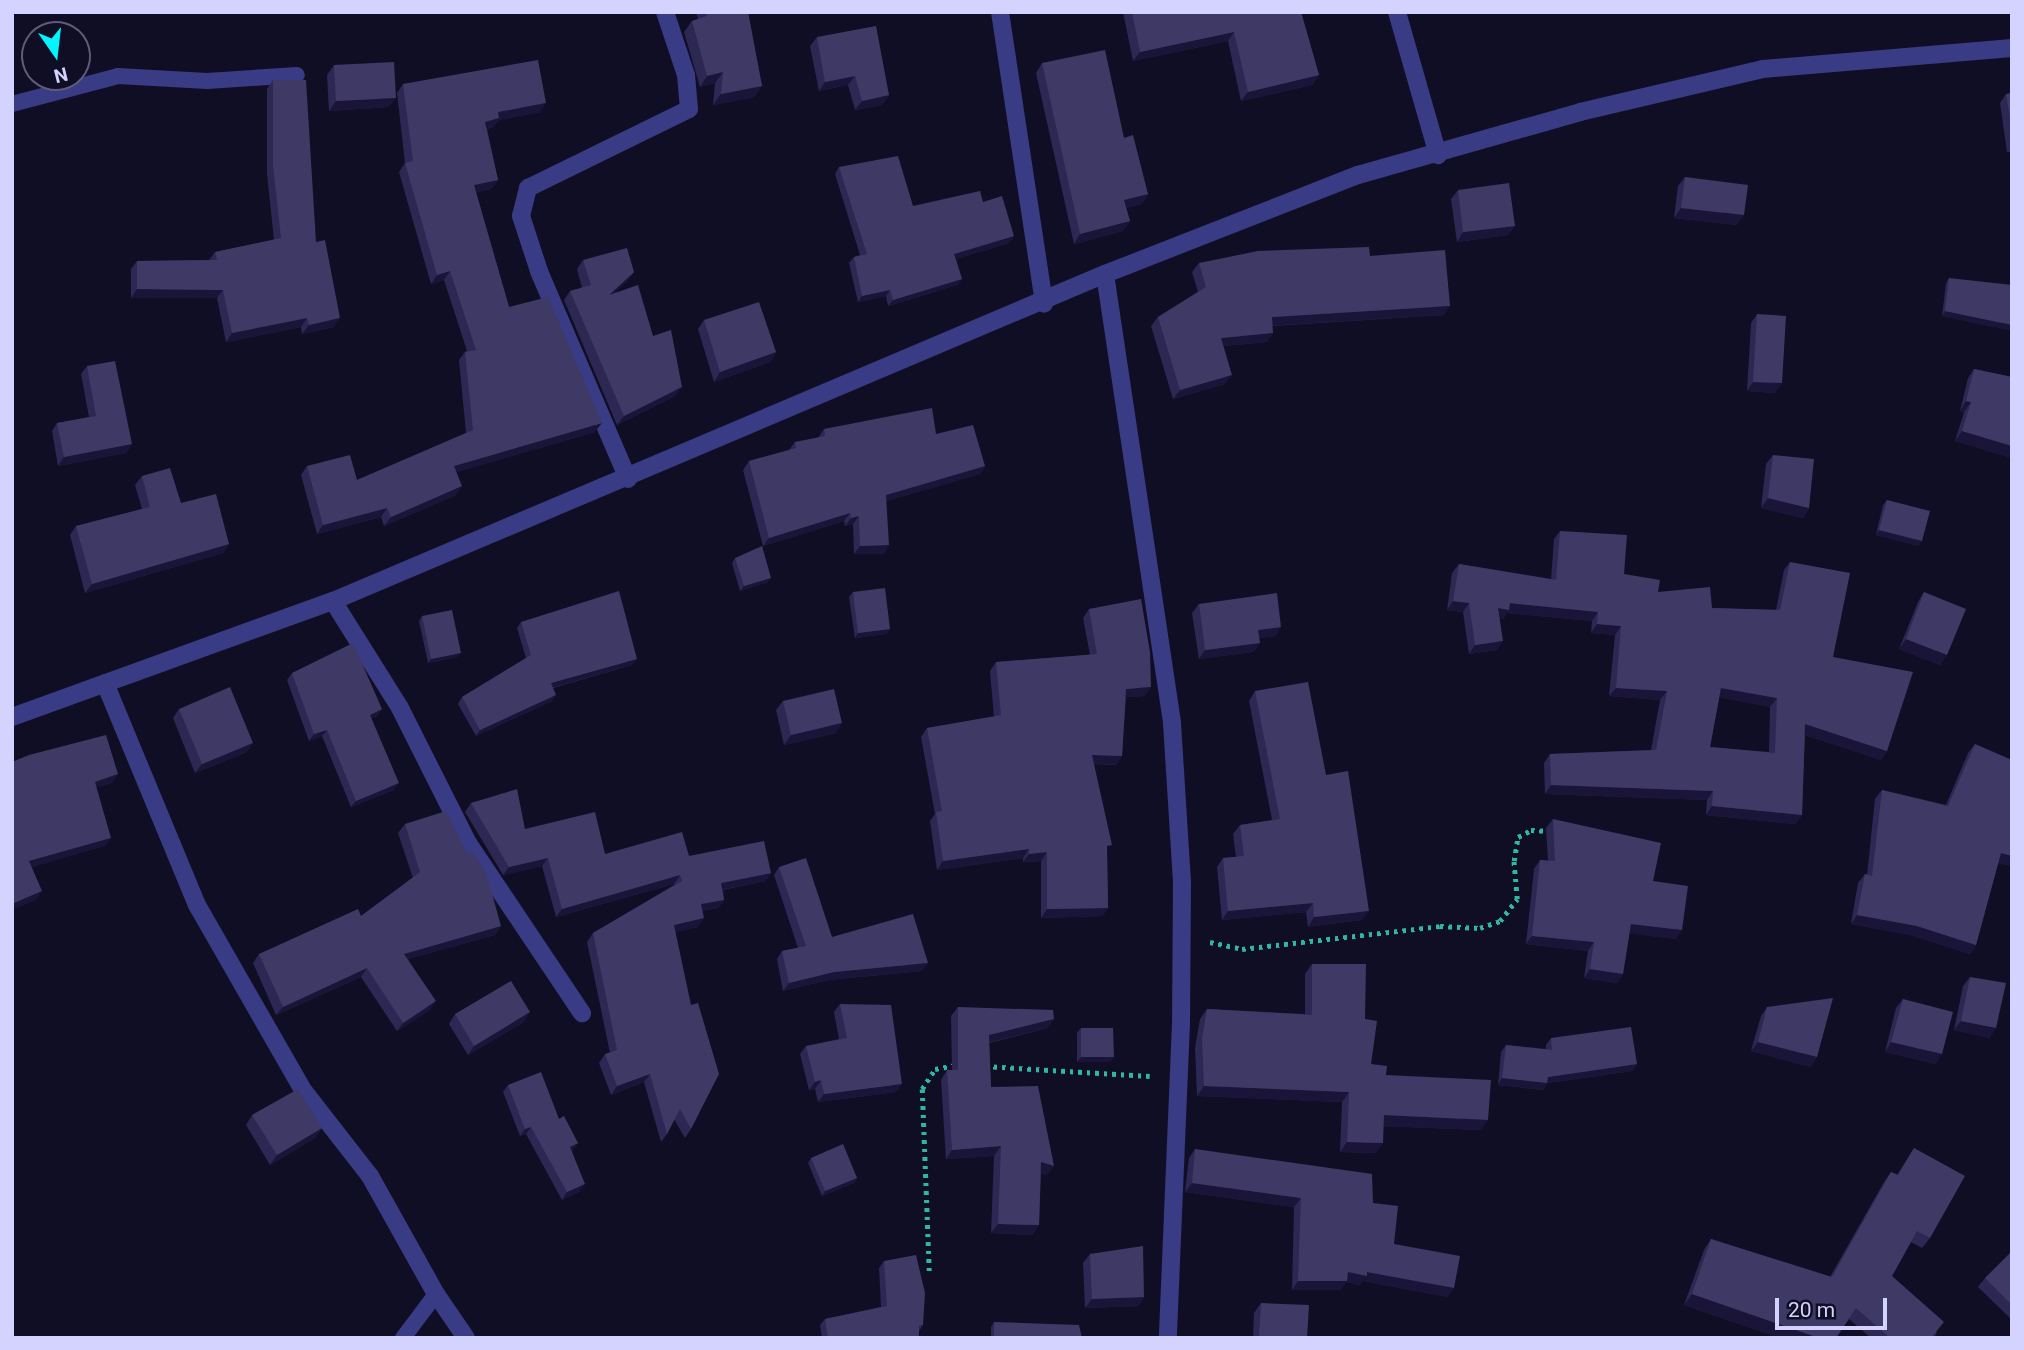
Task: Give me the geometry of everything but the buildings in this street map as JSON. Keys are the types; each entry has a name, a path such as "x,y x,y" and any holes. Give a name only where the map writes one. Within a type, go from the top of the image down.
{"street":[{"path":"628,479 539,271 521,216 528,188 688,109 687,75 665,12"},
{"path":"1000,12 1044,304"},
{"path":"1397,12 1438,155"},
{"path":"13,715 333,601 1044,304 1105,274 1358,175 1438,155 1580,112 1763,69 2012,48"},
{"path":"1105,274 1172,723 1182,936 1168,1338"},
{"path":"333,601 400,708 468,843 582,1013"},
{"path":"105,683 197,905 303,1090 370,1176 436,1294 466,1338"}],"lane":[{"path":"12,104 118,76 207,81 297,75"},
{"path":"403,1338 436,1294"}],"path":[{"path":"1182,936 1242,949 1440,926 1480,928 1500,921 1517,899 1514,861 1518,837 1531,830 1557,832"},
{"path":"929,1271 922,1089 935,1069 959,1064"},
{"path":"971,1065 1179,1078"}]}
